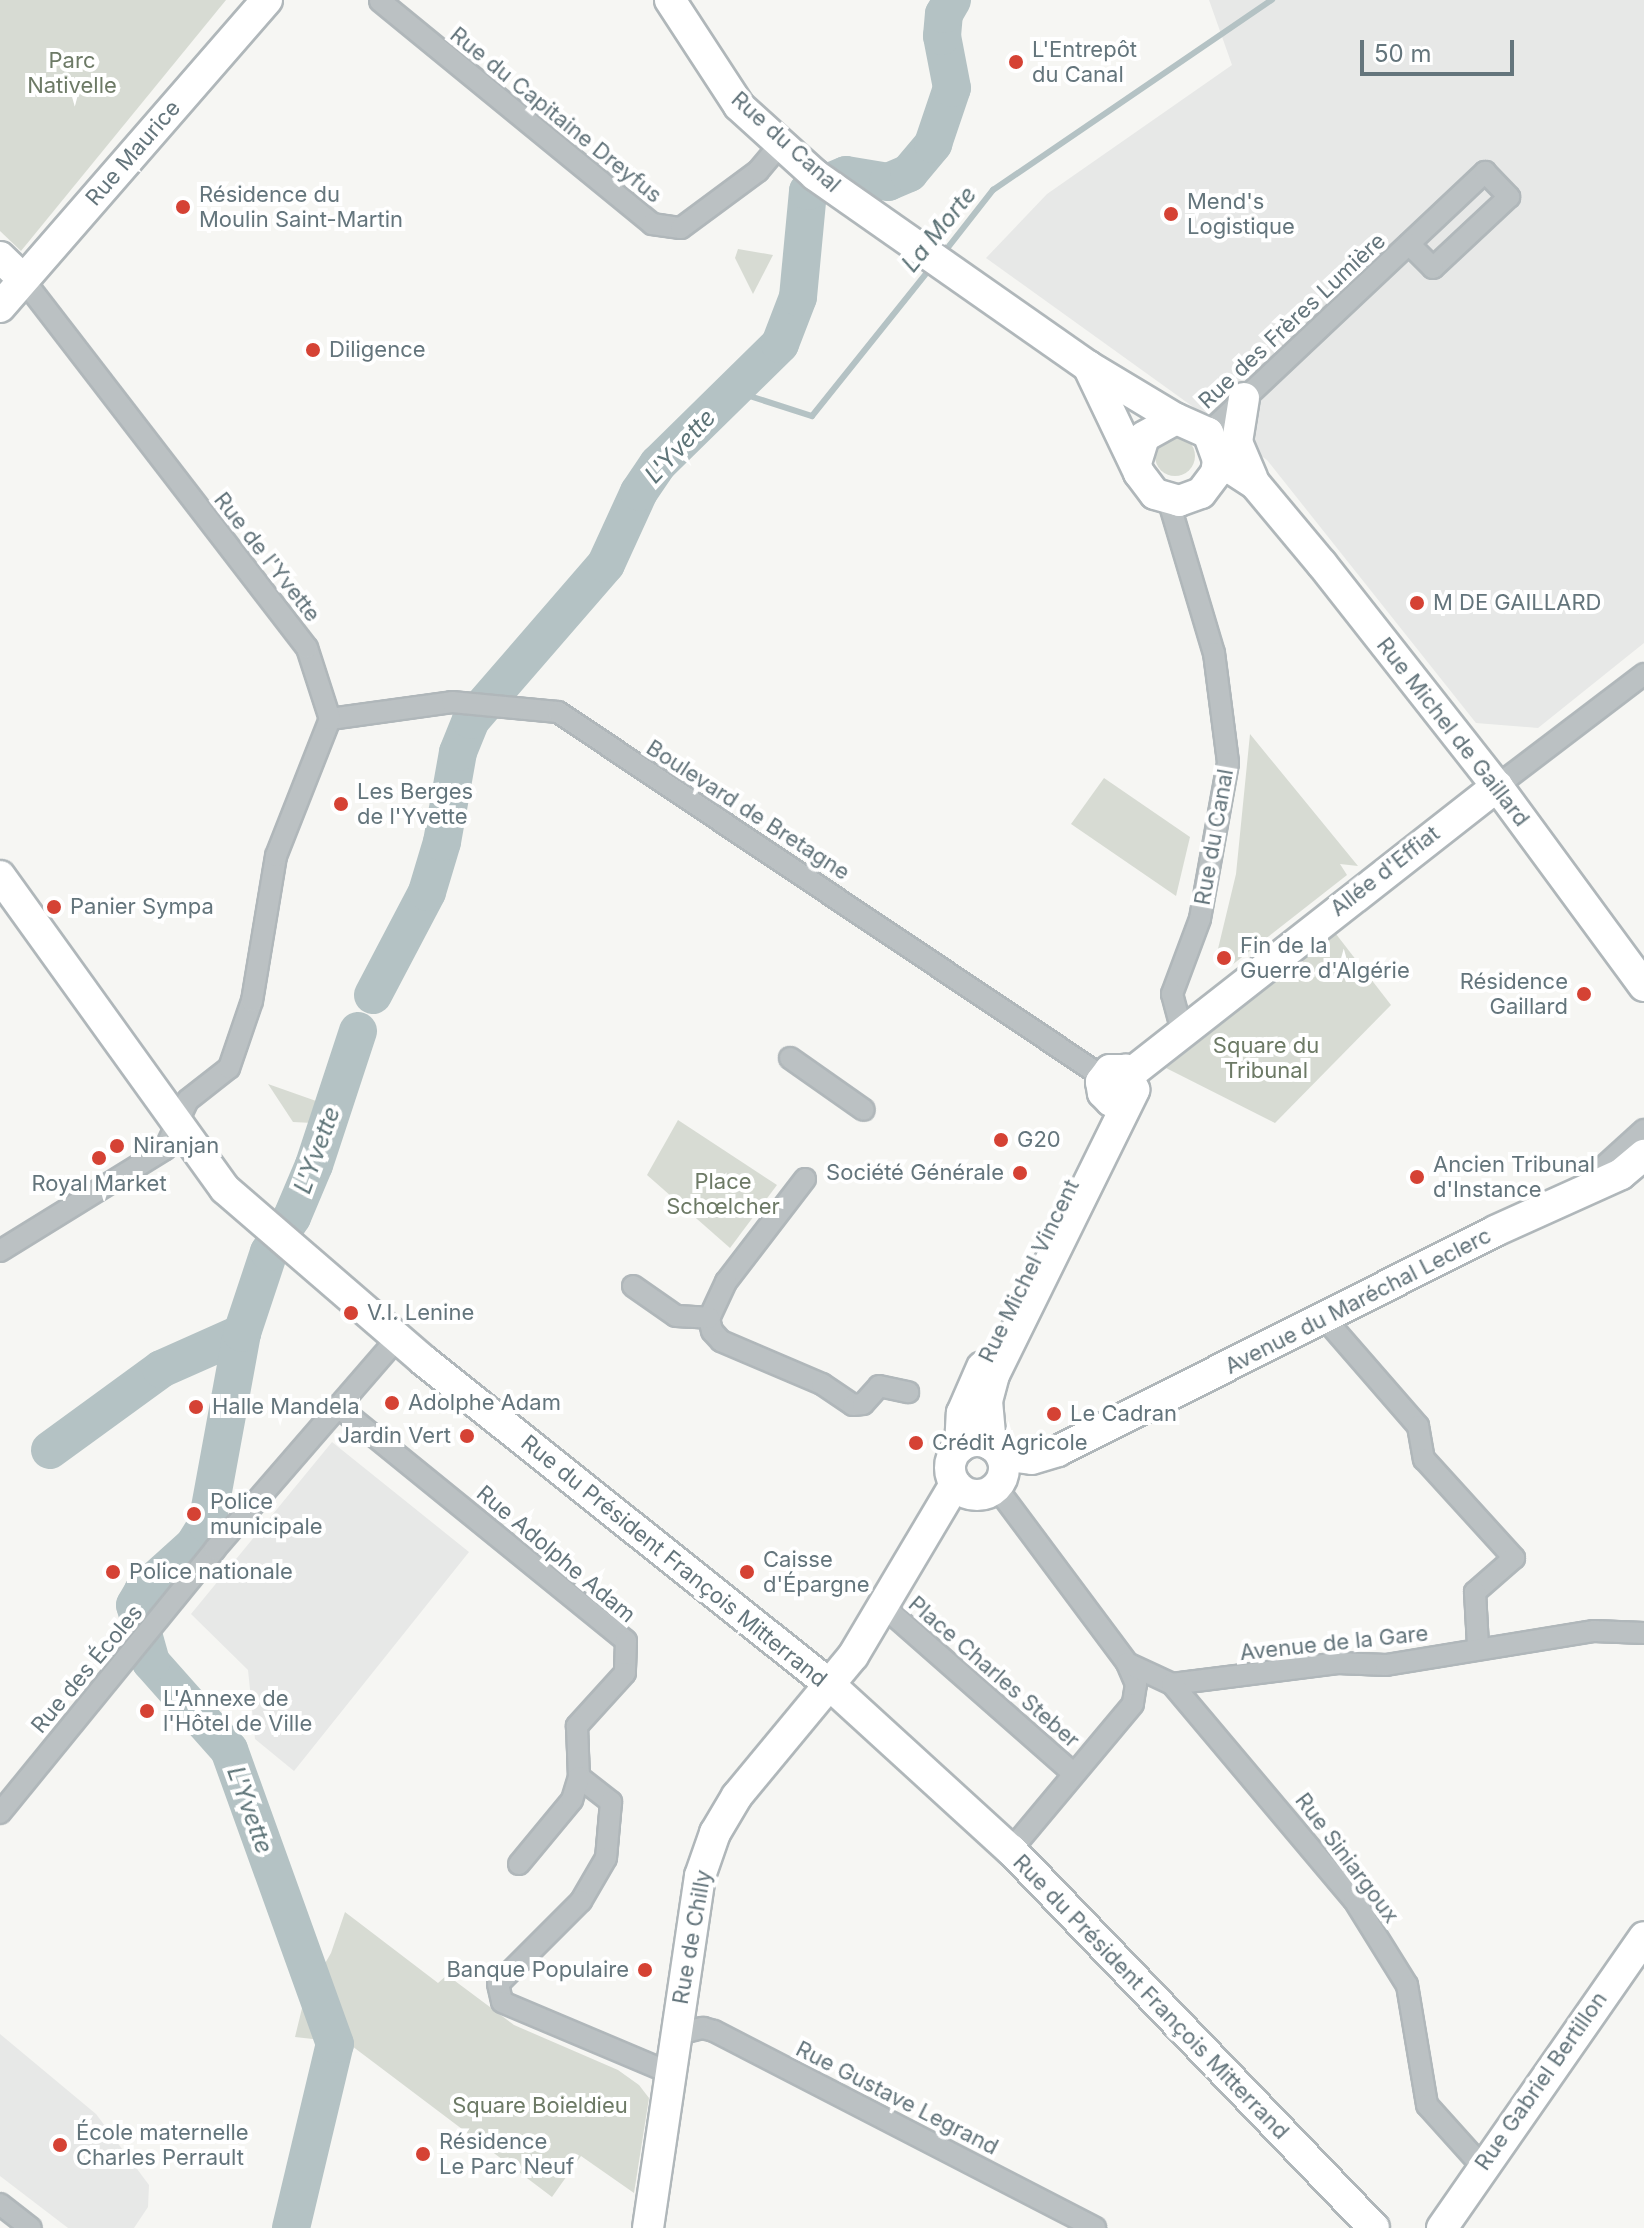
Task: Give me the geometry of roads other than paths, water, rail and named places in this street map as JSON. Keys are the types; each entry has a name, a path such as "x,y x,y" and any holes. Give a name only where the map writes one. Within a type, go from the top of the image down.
{"street":[{"name":"Rue Maurice","path":"0,307 267,0"},
{"name":"Rue du Canal","path":"670,0 739,106 815,175 976,284 1088,366 1176,419"},
{"name":"Rue du Capitaine Dreyfus","path":"380,1 652,224 681,228 758,171 781,144"},
{"name":"Rue des Frères Lumière","path":"1212,459 1244,398 1485,172 1509,197 1433,268 1409,244"},
{"path":"0,257 23,279"},
{"name":"Rue de l'Yvette","path":"23,279 307,648 330,719"},
{"name":"Rue du Canal","path":"1088,366 1137,460"},
{"name":"Rue Michel de Gaillard","path":"1244,398 1238,453 1255,484 1497,786 1644,986"},
{"path":"1212,459 1191,498 1168,499 1146,485 1137,460 1144,437 1176,419 1212,459 1255,484"},
{"name":"Rue du Canal","path":"1168,499 1214,653 1228,763 1196,935 1172,994 1182,1031"},
{"name":"Allée d'Effiat","path":"1117,1087 1182,1031 1644,674"},
{"name":"Boulevard de Bretagne","path":"330,719 462,702 504,704 565,716 1117,1087"},
{"path":"0,1251 165,1149 177,1117 234,1060 252,1001 276,856 330,719"},
{"name":"Rue du Président François Mitterrand","path":"0,876 177,1117 225,1189 312,1260 398,1338 830,1685 1011,1850 1374,2228"},
{"path":"790,1058 864,1110"},
{"name":"Rue Michel Vincent","path":"960,1447 967,1399 1103,1122 1117,1087"},
{"name":"Rue Michel Vincent","path":"997,1467 987,1401 994,1375 1117,1087"},
{"name":"Avenue du Maréchal Leclerc","path":"997,1467 1024,1478 1058,1451 1573,1194 1644,1130"},
{"path":"1573,1194 1621,1174 1644,1155"},
{"path":"709,1318 726,1282 805,1179"},
{"path":"633,1286 676,1316 709,1318"},
{"path":"709,1318 721,1341 822,1384 848,1403 863,1404 879,1386 908,1392"},
{"path":"1325,1319 1418,1426 1424,1459 1514,1558 1475,1592 1478,1646"},
{"name":"Rue des Écoles","path":"0,1813 337,1406 398,1338"},
{"name":"Rue Adolphe Adam","path":"337,1406 626,1641 625,1673 577,1726 579,1777 572,1800 519,1864"},
{"path":"997,1467 970,1494 955,1484 950,1464 960,1447 975,1441 997,1467 1127,1663 1136,1684 1133,1704 1011,1850"},
{"path":"830,1685 883,1606 955,1484"},
{"name":"Place Charles Steber","path":"883,1606 1074,1774"},
{"name":"Avenue de la Gare","path":"1172,1684 1338,1663 1386,1665 1478,1646 1594,1631 1644,1633"},
{"path":"1127,1663 1172,1684"},
{"name":"Rue Siniargoux","path":"1172,1684 1354,1900 1407,1985 1427,2105 1481,2165"},
{"name":"Rue de Chilly","path":"648,2228 668,2072 700,1876 715,1833 737,1796 830,1685"},
{"path":"579,1777 611,1802 606,1858 581,1901 498,1984 502,2002 630,2060 668,2072"},
{"name":"Rue Gabriel Bertillon","path":"1442,2228 1481,2165 1644,1937"},
{"name":"Rue Gustave Legrand","path":"674,2035 703,2028 714,2031 1095,2228"},
{"path":"0,2204 31,2228"}],"waterway":[{"name":"L'Yvette","path":"373,995 427,892 442,842 458,752 471,720 606,564 639,492 658,464 780,344 798,297 808,191 846,175 888,182 909,173 933,144 952,88 942,36 944,14 952,0"},
{"name":"La Morte","path":"942,255 993,190 1272,0"},
{"name":"La Morte","path":"734,391 812,416 932,266"},
{"name":"L'Yvette","path":"291,2228 335,2044 229,1750 151,1662 135,1605 143,1591 194,1545 207,1524 242,1333 269,1252 292,1217 314,1165 358,1031"},
{"path":"50,1450 161,1369 242,1333"}],"place":[{"name":"L'Entrepôt du Canal","path":"1016,62"},
{"name":"Résidence du Moulin Saint-Martin","path":"183,207"},
{"name":"Mend's Logistique","path":"1171,214"},
{"name":"Diligence","path":"313,350"},
{"name":"M DE GAILLARD","path":"1417,603"},
{"name":"Les Berges de l'Yvette","path":"341,804"},
{"name":"Panier Sympa","path":"54,907"},
{"name":"Fin de la Guerre d'Algérie","path":"1224,958"},
{"name":"Résidence Gaillard","path":"1584,994"},
{"name":"G20","path":"1001,1140"},
{"name":"Niranjan","path":"117,1146"},
{"name":"Royal Market","path":"99,1158"},
{"name":"Société Générale","path":"1020,1173"},
{"name":"Ancien Tribunal d'Instance","path":"1417,1177"},
{"name":"V.I. Lenine","path":"351,1313"},
{"name":"Adolphe Adam","path":"392,1403"},
{"name":"Halle Mandela","path":"196,1407"},
{"name":"Le Cadran","path":"1054,1414"},
{"name":"Jardin Vert","path":"467,1436"},
{"name":"Crédit Agricole","path":"916,1443"},
{"name":"Police municipale","path":"194,1514"},
{"name":"Police nationale","path":"113,1572"},
{"name":"Caisse d'Épargne","path":"747,1572"},
{"name":"L'Annexe de l'Hôtel de Ville","path":"147,1711"},
{"name":"Banque Populaire","path":"645,1970"},
{"name":"École maternelle Charles Perrault","path":"60,2145"},
{"name":"Résidence Le Parc Neuf","path":"423,2154"}],"park label":[{"name":"Parc Nativelle","path":"72,72"},
{"name":"Square du Tribunal","path":"1266,1058"},
{"name":"Place Schœlcher","path":"723,1194"},
{"name":"Square Boieldieu","path":"540,2106"}]}
